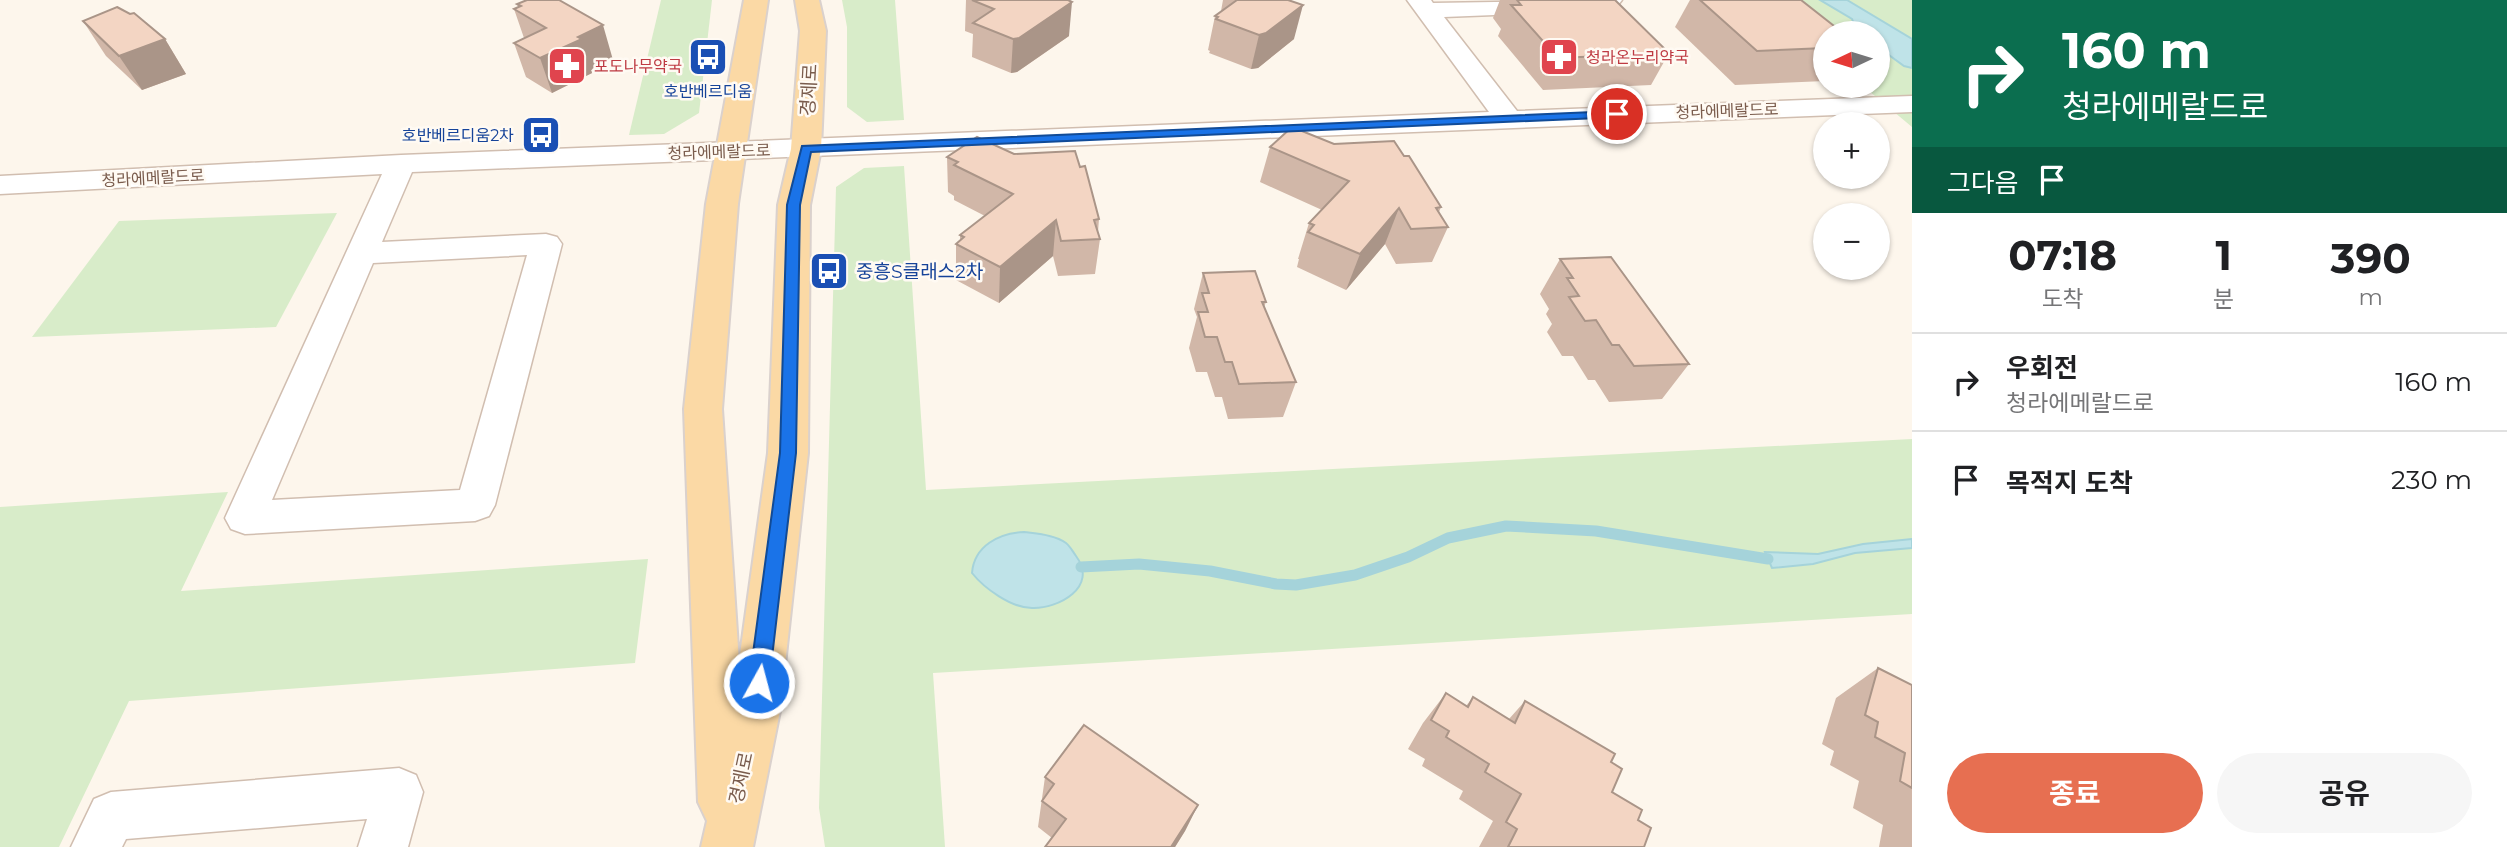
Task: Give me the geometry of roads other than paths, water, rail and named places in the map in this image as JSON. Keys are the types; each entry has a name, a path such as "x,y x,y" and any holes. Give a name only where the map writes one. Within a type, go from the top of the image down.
{"main road":[{"name":"경제로","path":"726,847 702,409 722,205 733,152 756,0"},
{"name":"경제로","path":"726,847 756,711 788,453 794,205 806,149 813,31 807,0"}],"street":[{"path":"1423,5 1598,4 1610,0"},
{"path":"1423,5 1508,118"},
{"name":"청라에메랄드로","path":"0,185 401,164 1912,104"},
{"path":"363,253 546,244 475,505 245,518 401,164"},
{"path":"96,847 111,816 399,792 383,847"}],"water":[{"path":"1820,0 1847,0 1882,21 1852,19"},
{"path":"1890,26 1912,39 1912,68 1904,66 1890,56"},
{"path":"1024,532 1062,540 1082,567 1079,586 1072,594 1053,605 1032,608 1015,605 991,591 972,573 977,555 989,543 1006,535"},
{"path":"1912,539 1912,548 1855,553 1813,564 1772,568 1765,552 1818,554 1863,544"}],"waterway":[{"path":"1081,567 1139,564 1210,571 1276,584 1296,585 1355,575 1408,557 1448,538 1506,526 1596,531 1768,559"}],"place":[{"name":"호반베르디움","path":"708,57"},
{"name":"청라온누리약국","path":"1559,57"},
{"name":"포도나무약국","path":"567,66"},
{"name":"호반베르디움2차","path":"541,135"},
{"name":"중흥S클래스2차","path":"829,271"}]}
